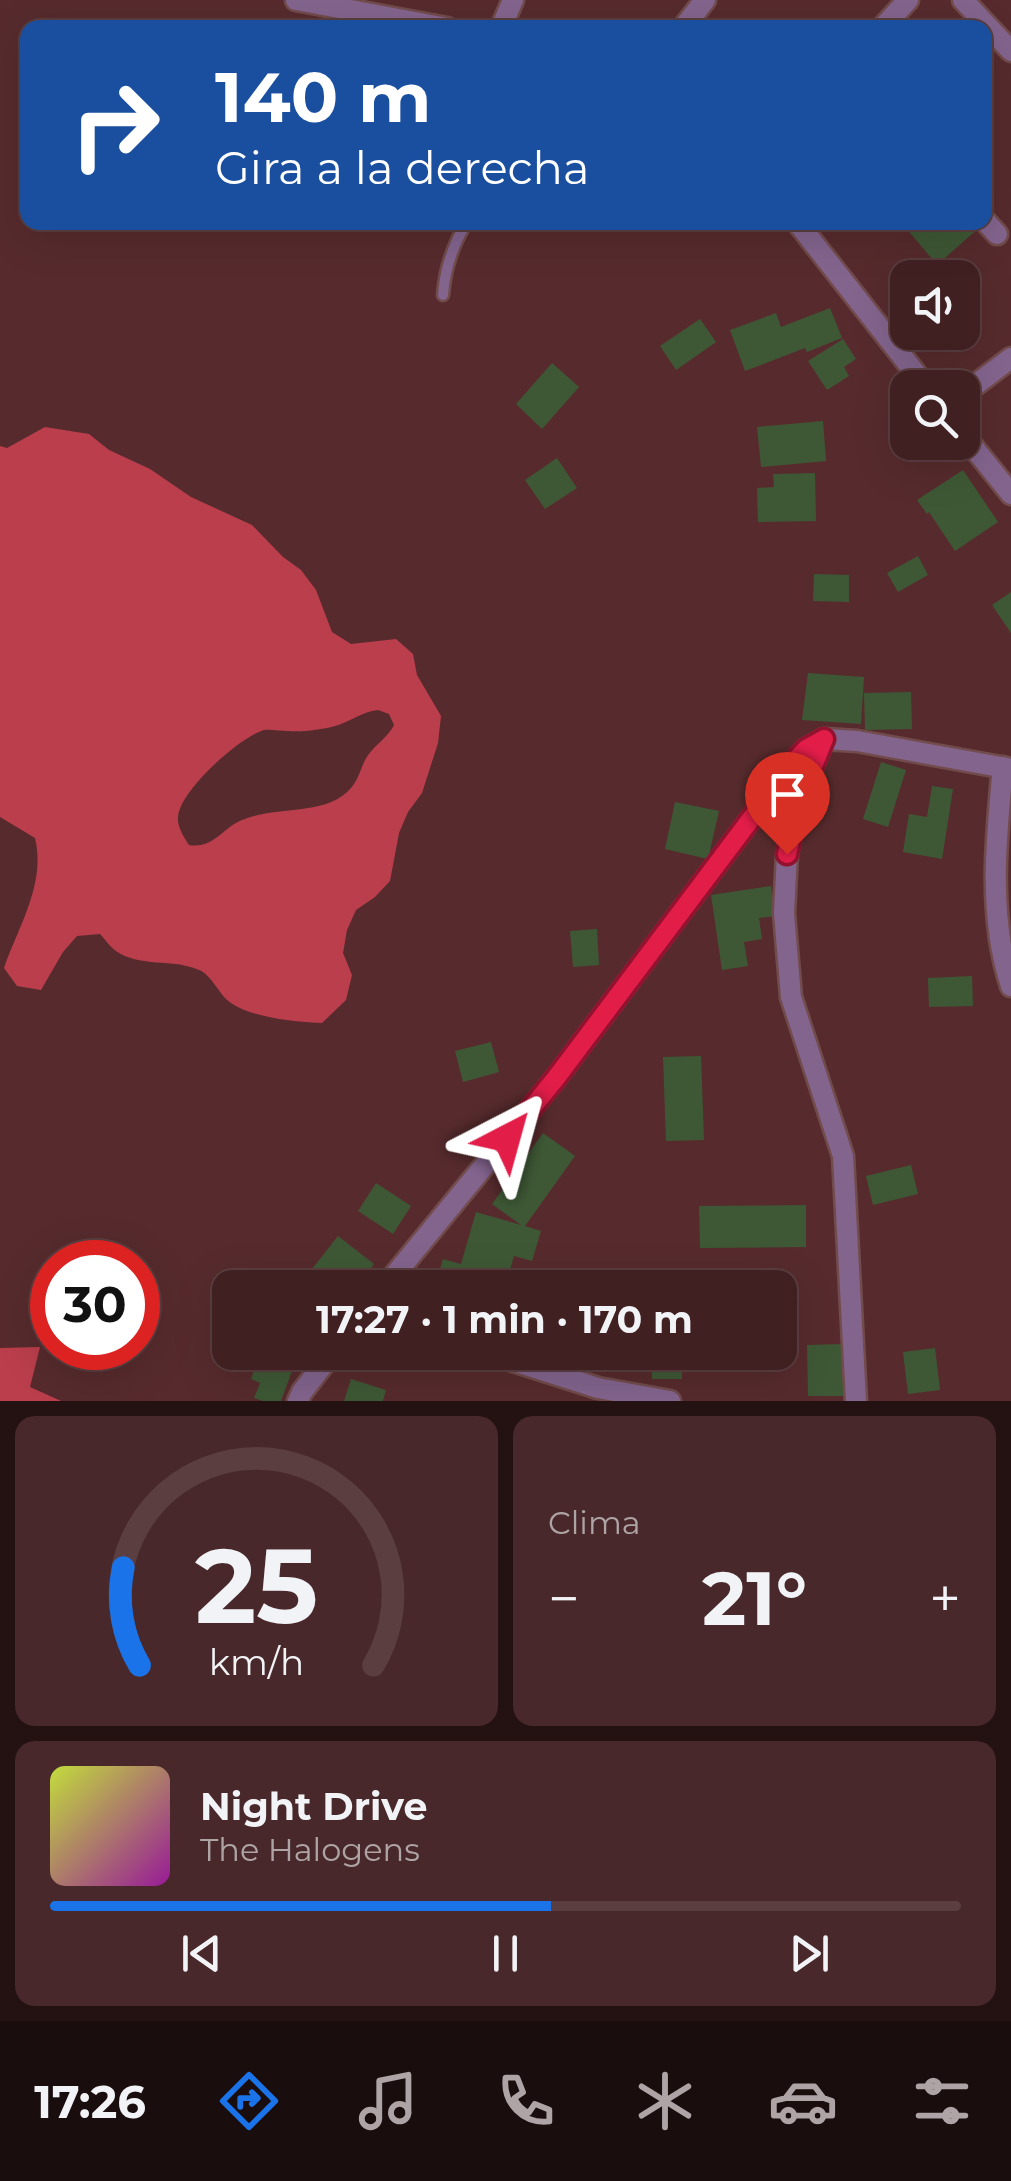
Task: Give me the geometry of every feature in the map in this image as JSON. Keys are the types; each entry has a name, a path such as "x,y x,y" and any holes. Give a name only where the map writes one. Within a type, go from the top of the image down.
{"street":[{"path":"296,0 384,8 421,20"},
{"path":"689,20 705,0"},
{"path":"889,20 908,0"},
{"path":"963,0 982,20"},
{"path":"992,31 1011,51"},
{"path":"803,230 913,370"},
{"path":"980,381 1011,358"},
{"path":"980,455 1011,494"},
{"path":"824,739 799,800 787,854 784,913 792,997 843,1156 856,1401"},
{"path":"399,1270 556,1078 793,763 806,749 824,739 858,740 1007,768 997,822 997,926 1011,986"},
{"path":"298,1401 318,1370"},
{"path":"533,1370 595,1394 670,1401"}],"lane":[{"path":"442,295 446,266 462,230"}],"shaded area":[{"path":"45,427 89,434 109,450 150,469 191,497 252,525 301,570 316,590 332,632 351,644 396,639 413,654 417,675 441,716 438,743 422,793 399,833 390,881 356,910 347,930 343,953 352,975 346,1000 322,1023 275,1018 240,1008 199,970 126,956 100,934 77,936 41,990 17,986 4,968 37,872 35,838 0,817 0,446 7,448","holes":["378,710 389,714 392,729 369,754 354,784 341,797 315,807 242,820 205,844 189,845 181,832 178,817 189,793 213,766 253,735 264,730 318,730"]},
{"path":"30,1347 30,1370 34,1370 30,1387 61,1401 0,1401 0,1348"}],"building":[{"path":"908,230 976,230 943,260 933,260"},
{"path":"830,308 842,338 745,371 730,330 776,313 781,327"},
{"path":"700,319 716,342 676,370 660,346"},
{"path":"843,339 856,359 844,367 849,376 827,390 808,361"},
{"path":"552,363 579,387 542,429 516,404"},
{"path":"823,421 826,461 761,467 757,427"},
{"path":"557,458 577,488 545,509 525,480"},
{"path":"963,470 998,522 955,551 917,500"},
{"path":"815,473 816,521 758,522 757,488 774,487 773,474"},
{"path":"918,556 928,575 898,592 887,573"},
{"path":"814,574 849,575 849,602 813,601"},
{"path":"1011,592 1011,633 992,605"},
{"path":"808,673 864,677 861,724 802,720"},
{"path":"911,692 912,729 865,730 864,693"},
{"path":"881,762 906,770 888,827 863,819"},
{"path":"932,786 953,789 942,859 903,852 909,814 927,817"},
{"path":"675,802 719,811 708,859 665,849"},
{"path":"771,886 775,916 759,918 762,939 744,942 748,966 722,970 711,895"},
{"path":"597,929 599,965 573,967 570,931"},
{"path":"972,976 973,1006 929,1007 928,978"},
{"path":"491,1042 499,1072 463,1082 455,1051"},
{"path":"701,1056 704,1140 666,1141 663,1057"},
{"path":"543,1133 575,1156 525,1226 541,1231 532,1261 514,1256 510,1270 440,1270 443,1259 461,1264 476,1212 521,1225 492,1204"},
{"path":"911,1165 918,1194 873,1205 866,1176"},
{"path":"376,1183 411,1206 393,1234 358,1211"},
{"path":"806,1205 806,1247 700,1248 699,1206"},
{"path":"338,1236 374,1264 370,1270 312,1269"},
{"path":"844,1344 844,1396 808,1396 807,1345"},
{"path":"935,1348 940,1390 908,1394 903,1352"},
{"path":"254,1370 292,1370 281,1401 254,1398 260,1383 251,1379"},
{"path":"652,1370 682,1370 682,1379 652,1379"},
{"path":"351,1379 386,1390 383,1401 344,1401"}],"route":[{"path":"507,1138 793,763 806,749 824,739 799,800 787,854"}]}
